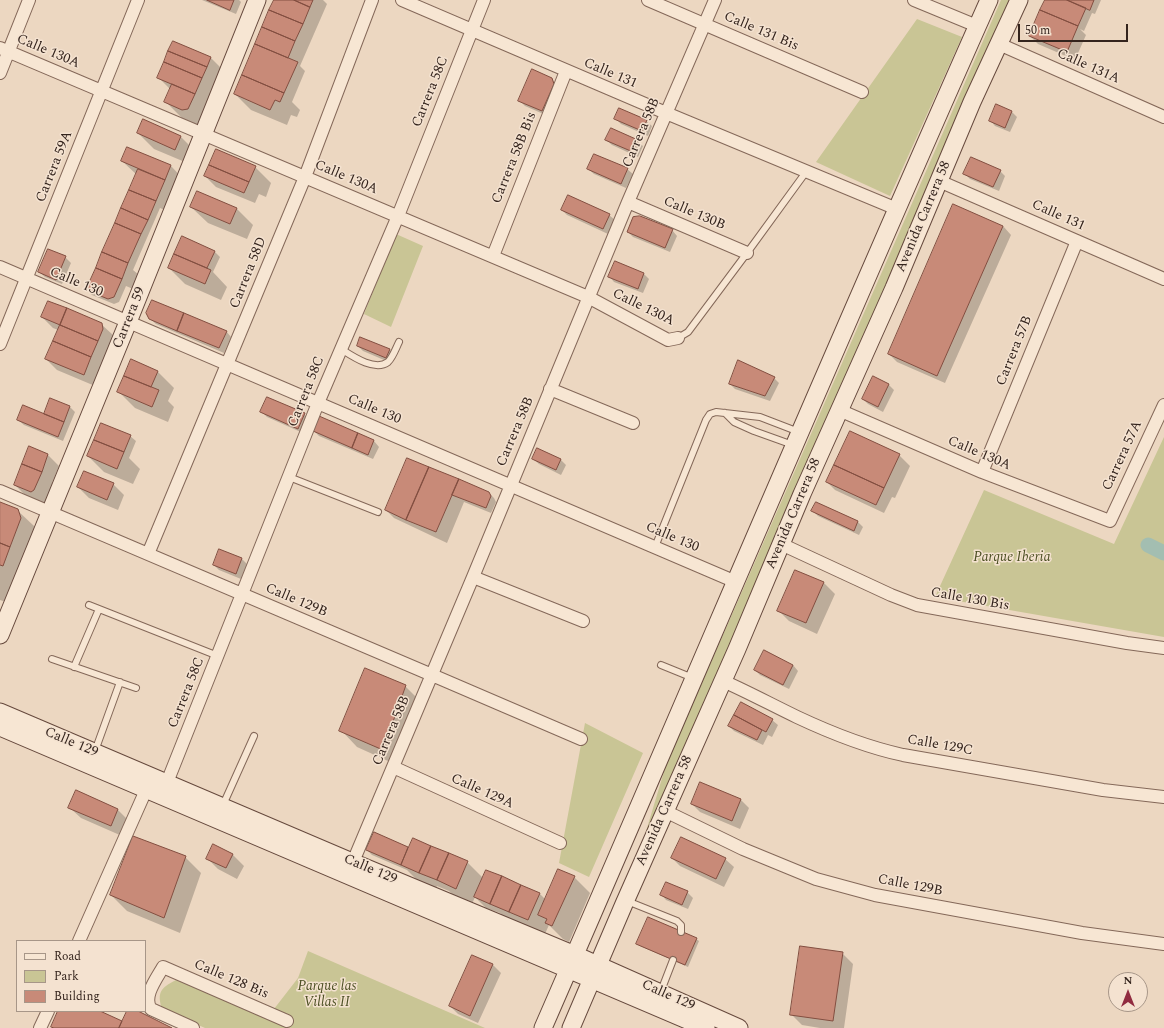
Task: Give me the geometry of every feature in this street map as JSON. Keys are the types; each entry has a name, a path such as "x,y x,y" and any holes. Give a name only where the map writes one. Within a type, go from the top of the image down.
{"main road":[{"name":"Carrera 59","path":"0,635 128,322 257,0"},
{"name":"Avenida Carrera 58","path":"543,1028 695,679 896,209 988,0"},
{"name":"Avenida Carrera 58","path":"571,1028 625,900 723,681 781,544 894,288 972,102 1019,0"},
{"name":"Calle 129","path":"0,712 95,753 164,790 595,972 706,1028"},
{"name":"Calle 129","path":"0,727 146,790 164,790 222,806 350,869"},
{"name":"Calle 129","path":"595,972 660,992 739,1028"}],"street":[{"path":"0,73 4,50 29,0"},
{"name":"Carrera 59A","path":"0,344 138,0"},
{"name":"Carrera 58D","path":"148,554 305,177 372,0"},
{"name":"Calle 131","path":"402,0 566,71 896,209"},
{"name":"Carrera 58C","path":"164,790 290,477 318,403 398,216 484,0"},
{"name":"Calle 131 Bis","path":"648,0 862,92"},
{"name":"Carrera 58B","path":"350,869 473,577 588,297 715,0"},
{"path":"922,1 977,26"},
{"name":"Calle 131A","path":"999,44 1164,117"},
{"name":"Calle 130A","path":"4,50 588,297 668,340 678,338"},
{"name":"Carrera 58B Bis","path":"493,256 566,71"},
{"name":"Calle 131","path":"939,181 1164,279"},
{"name":"Calle 130B","path":"628,202 747,254"},
{"name":"Carrera 57B","path":"982,472 1076,241"},
{"name":"Calle 130","path":"0,267 736,582"},
{"path":"550,389 633,423"},
{"name":"Carrera 57A","path":"1110,521 1164,405"},
{"name":"Calle 130A","path":"840,410 982,472 1110,521"},
{"name":"Calle 129B","path":"0,491 432,674 581,739"},
{"name":"Calle 130 Bis","path":"781,544 891,595 917,605 1127,643 1164,648"},
{"path":"473,577 583,621"},
{"name":"Calle 129C","path":"723,681 798,717 879,750 911,757 1103,790 1164,797"},
{"name":"Calle 129A","path":"393,767 560,843"},
{"path":"79,940 146,790"},
{"name":"Calle 129B","path":"665,811 743,849 816,879 875,895 1082,933 1164,944"},
{"name":"Calle 128 Bis","path":"193,1028 151,1009 148,1005 148,997 163,967 286,1021"},
{"path":"40,1028 48,1012"}],"lane":[{"path":"678,338 688,332 806,172"},
{"path":"341,349 366,363 378,366 389,361 399,342"},
{"path":"655,547 706,420 710,414 716,412 760,417 798,439"},
{"path":"725,413 734,422 754,431 798,439"},
{"path":"290,477 378,512"},
{"path":"89,606 218,656"},
{"path":"74,667 99,609"},
{"path":"52,660 136,688"},
{"path":"661,665 695,679"},
{"path":"95,753 120,682"},
{"path":"222,806 254,736"},
{"path":"625,900 677,921 681,925 681,932"},
{"path":"660,992 673,960"}],"green space":[{"path":"1001,0 1015,0 641,848 666,765"},
{"path":"917,19 962,37 890,196 816,162"},
{"path":"396,234 423,246 391,327 364,314"},
{"name":"Parque Iberia","path":"1164,437 1164,637 935,597 984,490 1114,544"},
{"path":"585,723 643,753 589,877 559,863"},
{"name":"Parque las Villas II","path":"308,951 485,1028 205,1028 162,1009 160,999 161,992 163,988 176,980 267,1018 298,978"}],"building":[{"path":"207,0 234,0 230,10"},
{"path":"274,0 294,0 310,7 303,24 269,10"},
{"path":"294,0 313,0 310,7"},
{"path":"1045,0 1067,0 1086,8 1078,26 1040,10"},
{"path":"1067,0 1094,0 1090,10"},
{"path":"269,10 303,24 295,41 262,27"},
{"path":"1040,10 1078,26 1067,52 1029,36"},
{"path":"262,27 295,41 288,58 255,44"},
{"path":"173,41 211,57 207,67 168,51"},
{"path":"255,44 298,62 284,93 242,75"},
{"path":"168,51 207,67 202,78 164,62"},
{"path":"164,62 202,78 195,94 157,78"},
{"path":"532,69 552,78 554,84 542,111 518,101"},
{"path":"242,75 284,93 280,102 275,100 270,110 234,94"},
{"path":"172,84 195,94 188,109 182,110 164,102"},
{"path":"996,104 1012,111 1005,128 989,121"},
{"path":"619,108 647,120 642,131 614,119"},
{"path":"143,119 181,136 175,150 137,133"},
{"path":"611,128 638,140 633,152 605,140"},
{"path":"127,147 171,165 165,180 121,161"},
{"path":"216,149 256,166 249,182 209,165"},
{"path":"594,154 628,168 621,184 587,169"},
{"path":"971,157 1001,170 993,187 963,174"},
{"path":"209,165 249,182 244,193 204,176"},
{"path":"138,169 165,180 156,201 129,190"},
{"path":"129,190 156,201 148,220 121,208"},
{"path":"197,191 237,208 230,224 190,207"},
{"path":"568,195 610,214 603,229 561,210"},
{"path":"953,204 1003,226 937,376 888,354"},
{"path":"121,208 148,220 141,234 115,223"},
{"path":"640,216 673,229 665,248 627,232 633,217"},
{"path":"115,223 141,234 128,263 102,252"},
{"path":"182,236 215,251 207,268 174,254"},
{"path":"48,249 66,256 56,280 38,272"},
{"path":"102,252 128,263 122,279 96,268"},
{"path":"174,254 211,270 205,284 168,268"},
{"path":"615,261 644,273 638,289 608,277"},
{"path":"96,268 122,279 114,297 108,299 86,290"},
{"path":"152,300 184,313 177,331 149,319 146,313"},
{"path":"48,301 67,308 60,325 41,317"},
{"path":"67,308 102,323 103,329 98,341 60,325"},
{"path":"184,313 227,331 219,348 177,331"},
{"path":"60,325 98,341 91,357 53,341"},
{"path":"360,337 390,349 386,358 357,346"},
{"path":"53,341 91,357 84,375 45,359"},
{"path":"131,359 158,371 151,387 124,376"},
{"path":"738,360 775,377 765,396 729,384"},
{"path":"124,376 159,390 152,407 117,392"},
{"path":"873,376 889,384 878,407 862,399"},
{"path":"267,397 305,413 298,429 260,412"},
{"path":"50,398 70,406 64,422 44,414"},
{"path":"23,405 64,422 58,437 17,420"},
{"path":"319,416 358,433 352,448 313,431"},
{"path":"101,423 131,435 124,452 94,440"},
{"path":"850,431 900,454 884,488 834,465"},
{"path":"358,433 374,440 368,455 352,448"},
{"path":"94,440 124,452 117,469 87,456"},
{"path":"29,446 48,454 42,472 22,464"},
{"path":"537,448 561,459 556,470 532,459"},
{"path":"407,458 429,467 406,520 385,510"},
{"path":"22,464 42,472 34,490 31,492 14,485"},
{"path":"834,465 884,488 876,505 826,482"},
{"path":"429,467 459,479 436,532 406,520"},
{"path":"84,471 114,483 107,500 77,487"},
{"path":"459,479 489,492 491,496 486,508 452,495"},
{"path":"0,502 18,509 21,518 10,547 0,543"},
{"path":"816,502 858,521 854,531 811,511"},
{"path":"0,543 10,547 3,566 0,565"},
{"path":"219,549 242,558 236,574 213,565"},
{"path":"795,570 824,582 806,623 777,611"},
{"path":"764,650 793,665 783,685 754,670"},
{"path":"365,668 406,685 383,750 339,731"},
{"path":"741,702 773,719 766,732 734,715"},
{"path":"734,715 762,730 757,740 728,726"},
{"path":"700,782 741,799 732,821 691,804"},
{"path":"76,790 118,809 111,826 68,808"},
{"path":"374,832 408,847 401,865 366,850"},
{"path":"133,836 186,856 164,918 110,895"},
{"path":"681,837 726,858 716,879 671,858"},
{"path":"413,838 431,846 419,873 401,865"},
{"path":"213,844 233,854 226,868 206,859"},
{"path":"431,846 449,853 437,880 419,873"},
{"path":"449,853 468,861 456,889 437,880"},
{"path":"558,869 575,876 552,926 545,923 547,919 538,915"},
{"path":"486,870 502,876 490,904 474,897"},
{"path":"502,876 521,885 509,912 490,904"},
{"path":"666,882 688,891 682,905 660,895"},
{"path":"521,885 540,893 528,920 509,912"},
{"path":"648,917 697,938 685,965 636,944"},
{"path":"800,946 843,952 833,1021 790,1015"},
{"path":"472,955 493,964 470,1016 449,1006"},
{"path":"58,1012 102,1012 122,1021 119,1028 51,1027"},
{"path":"127,1012 140,1012 172,1028 119,1028"}],"waterway":[{"path":"1148,545 1164,553"}]}
